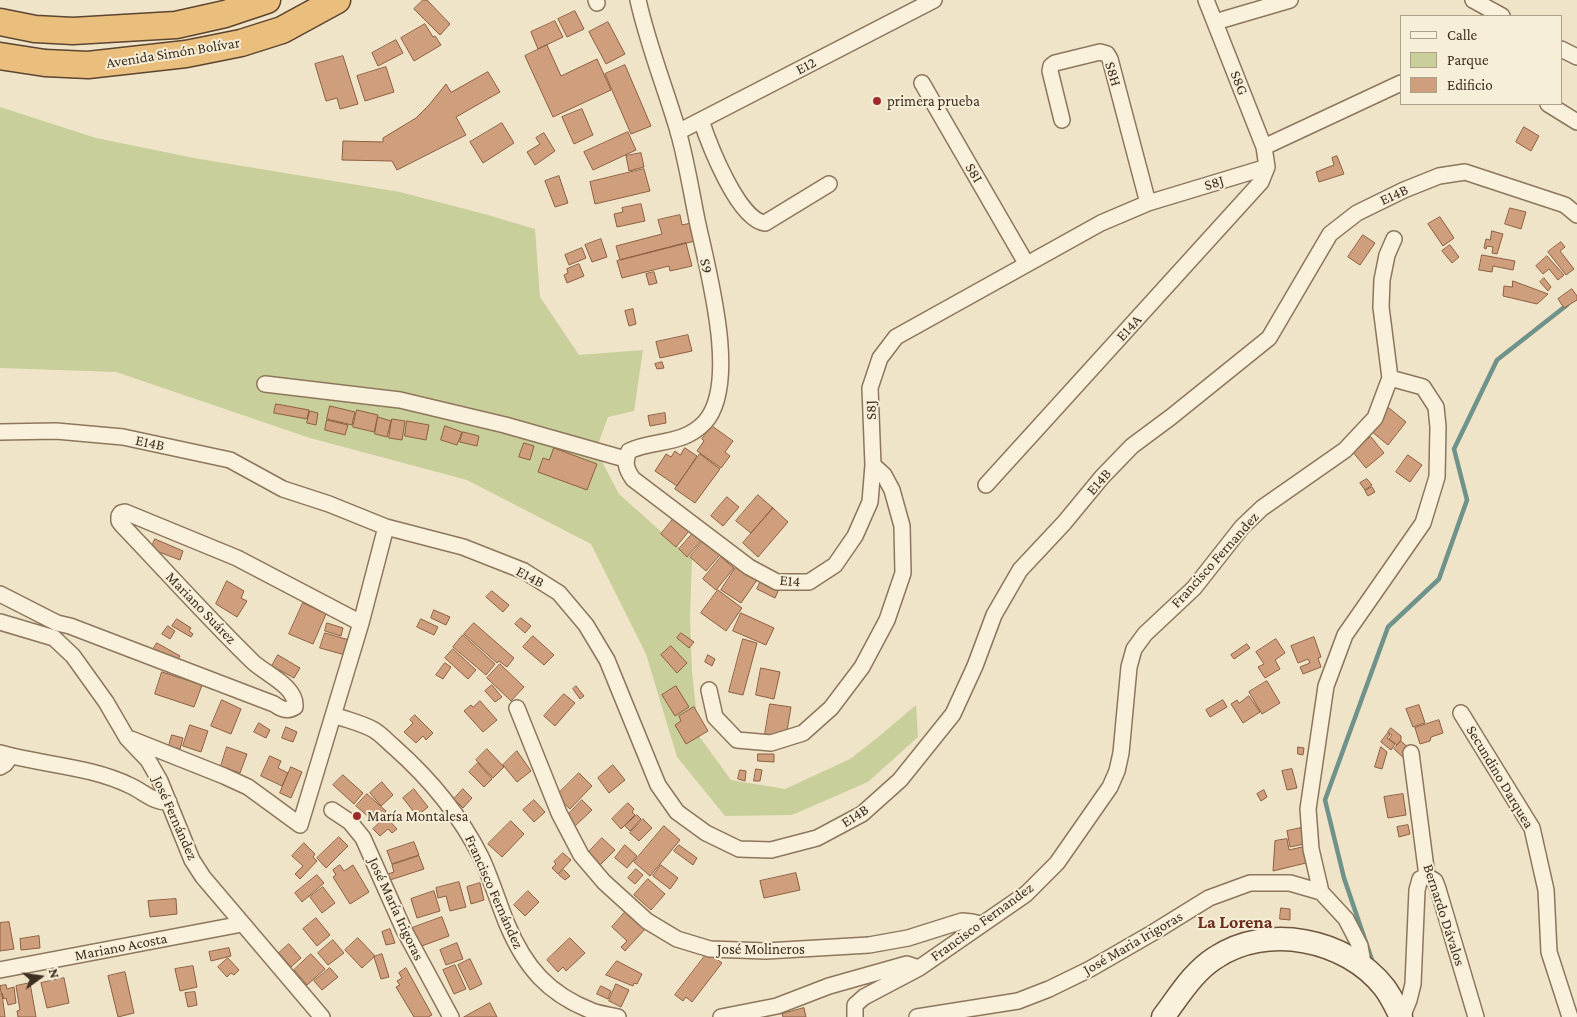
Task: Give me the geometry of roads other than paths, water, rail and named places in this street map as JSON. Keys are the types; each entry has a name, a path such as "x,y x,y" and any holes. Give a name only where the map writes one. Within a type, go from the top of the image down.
{"highway":[{"name":"Avenida Simón Bolívar","path":"0,22 35,29 73,31 176,25 225,14 267,0"},
{"name":"Avenida Simón Bolívar","path":"0,56 44,63 88,65 186,54 242,43 282,30 337,0"}],"main road":[{"path":"1162,1017 1199,969 1216,957 1238,946 1274,939 1306,941 1333,950 1361,966 1383,986 1392,998 1401,1017"}],"street":[{"name":"S9","path":"625,459 628,451 639,446 666,443 686,436 704,422 716,405 721,370 718,322 678,132 647,37 638,0"},
{"name":"E12","path":"678,132 934,0"},
{"name":"S8G","path":"1206,0 1264,146 1267,167"},
{"path":"1214,22 1290,0"},
{"path":"1473,0 1500,15"},
{"path":"1562,49 1577,58"},
{"name":"S8H","path":"1062,120 1050,71 1051,66 1055,63 1100,52 1107,54 1110,59 1148,203"},
{"name":"S8I","path":"922,83 1026,263"},
{"path":"1264,146 1400,83"},
{"path":"1550,105 1577,122"},
{"path":"701,120 725,178 743,208 753,219 765,223 829,184"},
{"name":"S8J","path":"873,465 870,388 880,358 896,337 1101,223 1148,203 1267,167"},
{"name":"E14A","path":"986,485 1261,182 1267,167"},
{"name":"E14B","path":"0,432 56,431 123,437 230,460 283,489 328,504 386,527 463,547 524,571 560,593 586,625 607,660 658,785 677,812 706,833 739,849 771,850 817,838 862,814 900,780 953,714 975,666 994,615 1020,570 1132,446 1269,338 1330,234 1357,213 1404,190 1439,176 1465,172 1565,205 1577,215"},
{"name":"Francisco Fernandez","path":"856,1017 855,1005 864,996 919,968 1026,894 1057,863 1110,786 1117,771 1121,753 1129,667 1134,649 1145,634 1194,588 1242,527 1262,508 1345,450 1376,418 1390,378 1381,307 1382,280 1387,256 1394,239"},
{"path":"1361,966 1360,946 1346,919 1321,892 1311,849 1308,809 1326,686 1345,635 1423,523 1437,477 1438,427 1436,407 1423,387 1390,378"},
{"path":"265,384 400,400 505,425 625,459"},
{"name":"E14","path":"625,459 627,469 633,479 749,567 777,582 809,582 835,565 855,536 870,502 873,465"},
{"path":"709,690 715,717 737,740 771,743 803,733 831,708 862,667 887,620 903,573 902,526 895,499 884,475 873,465"},
{"name":"Mariano Suárez","path":"57,623 70,626 274,704 282,709 290,710 295,707 295,700 282,683 254,663 122,525 119,521 119,516 125,512 237,558 361,623"},
{"path":"127,738 248,787 300,825 361,623 386,527"},
{"path":"0,594 57,623 54,638 0,622"},
{"name":"José Fernández","path":"54,638 73,656 106,702 127,738 148,760 160,781 192,860 209,885 322,1017"},
{"name":"José Molineros","path":"517,708 559,813 581,855 604,882 647,921 677,939 710,949 766,951 869,945 908,938 962,922 981,924"},
{"name":"Secundino Darquea","path":"1462,713 1532,828 1546,890 1549,952 1570,1017"},
{"name":"Francisco Fernández","path":"334,715 374,730 428,779 465,828 481,858 518,948 534,972 549,988 592,1011 618,1017"},
{"name":"Bernardo Dávalos","path":"1411,752 1427,876 1435,881 1438,889 1476,1017"},
{"path":"0,767 5,764 6,754 103,774 143,792 155,801 169,802"},
{"name":"José María Irigoras","path":"332,810 350,822 363,838 404,930 451,1017"},
{"path":"1401,1017 1409,1000 1413,984 1417,890 1420,879 1427,876"},
{"name":"José Maria Irigoras","path":"917,1017 945,1015 1018,1001 1050,989 1154,932 1209,898 1250,883 1290,883 1321,892"},
{"name":"Mariano Acosta","path":"0,970 242,924"},
{"path":"721,1017 777,1006 829,986 907,964 919,968"}],"waterway":[{"path":"1373,963 1344,878 1325,800 1388,627 1439,579 1467,500 1454,449 1497,360 1567,305"}],"place":[{"name":"primera prueba","path":"877,101"},
{"name":"María Montalesa","path":"357,816"}],"district":[{"name":"La Lorena","path":"1235,922"}]}
